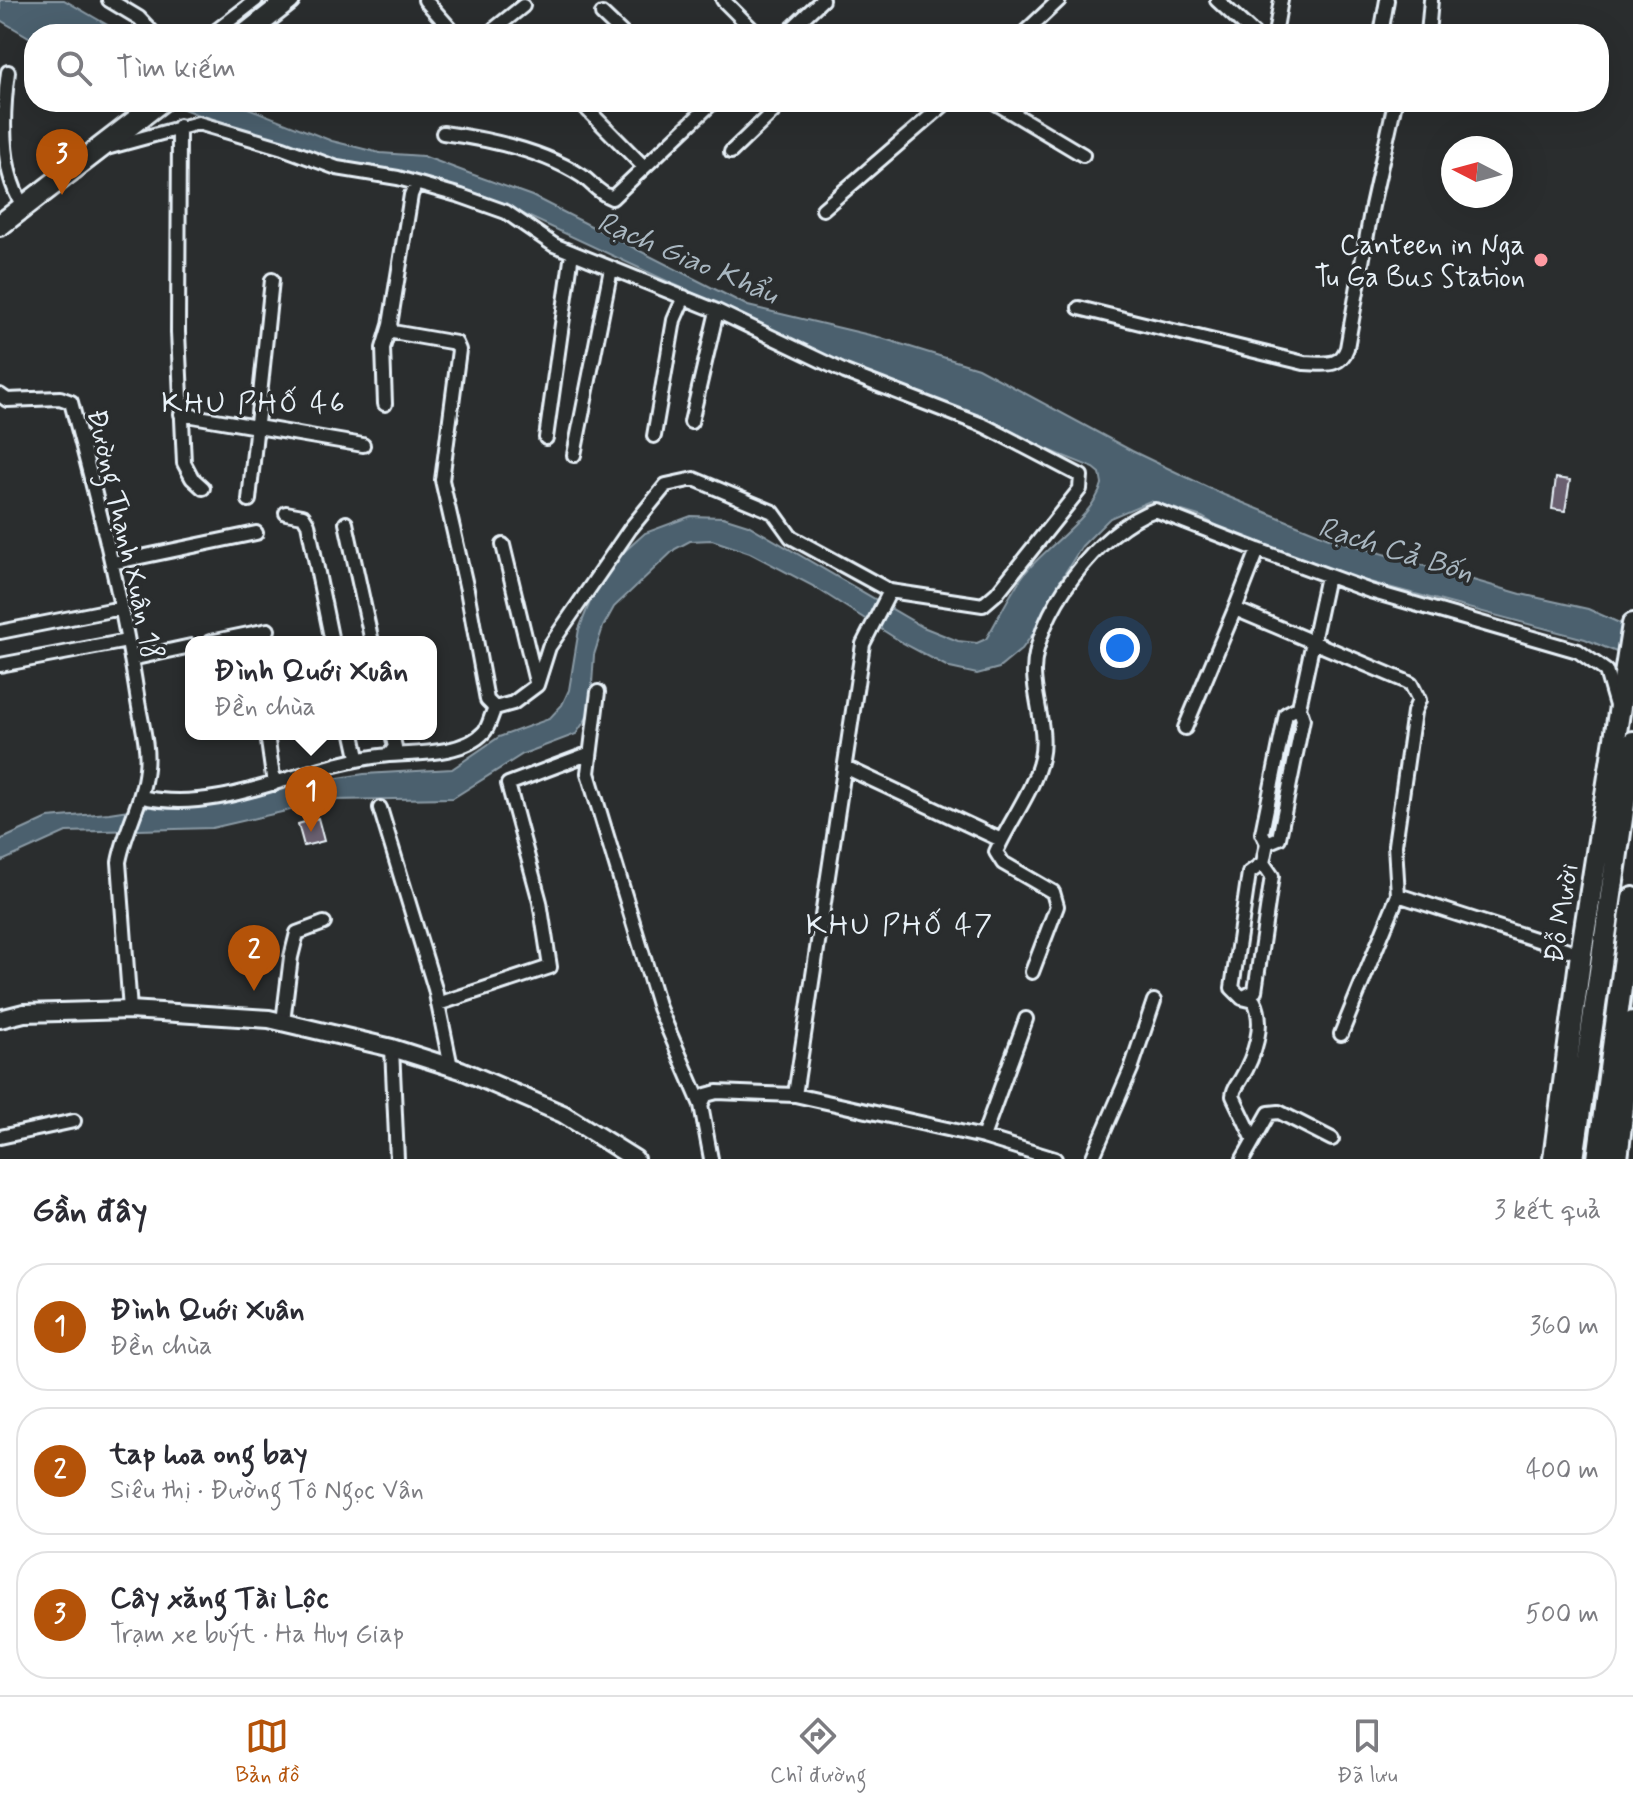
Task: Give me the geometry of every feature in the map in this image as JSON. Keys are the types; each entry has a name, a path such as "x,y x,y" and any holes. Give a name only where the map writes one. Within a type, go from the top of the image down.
{"main road":[{"path":"259,24 289,0"},
{"path":"0,225 147,112"},
{"name":"Đỗ Mười","path":"1554,1159 1581,954 1633,624"},
{"name":"Đỗ Mười","path":"1573,1159 1633,742"},
{"path":"1617,1159 1633,898"},
{"path":"1598,1159 1620,1112 1633,1022"}],"street":[{"path":"109,0 145,24"},
{"path":"225,24 256,0"},
{"path":"797,24 822,0"},
{"path":"1034,24 1059,0"},
{"path":"1217,0 1243,24"},
{"path":"1277,24 1281,0"},
{"path":"1383,24 1387,0"},
{"path":"1429,24 1431,0"},
{"path":"428,1 447,24"},
{"path":"726,1 748,24"},
{"path":"500,24 523,6"},
{"path":"602,14 612,24"},
{"path":"8,72 1,148 8,191 24,207"},
{"path":"590,112 644,167"},
{"path":"443,133 475,137 553,162 583,177 599,193 612,198 697,112"},
{"path":"731,152 773,112"},
{"path":"823,209 935,112"},
{"path":"1011,112 1083,155"},
{"path":"1079,308 1304,363 1336,364 1344,358 1347,348 1372,206 1393,112"},
{"path":"108,143 198,123 337,168 416,183 506,212 554,245 717,311 785,346 985,426 1081,476 1080,489 997,593 983,605 889,594 791,537 773,512 694,479 666,485 630,529 549,647 537,685 513,703 495,708"},
{"path":"179,126 184,463 192,478 203,488"},
{"path":"385,404 383,348 390,325 411,195 416,183"},
{"path":"546,438 572,253"},
{"path":"574,455 611,269"},
{"path":"249,500 259,430 272,280"},
{"path":"654,436 674,320 684,297"},
{"path":"691,422 717,311"},
{"path":"390,325 393,332 456,343 459,350 442,480 487,700 495,708"},
{"name":"Đường Thạnh Xuân 18","path":"0,395 7,400 60,398 71,402 112,563 147,765 140,802 123,841 119,862 130,1010"},
{"path":"181,414 259,430 363,445"},
{"path":"1032,972 1057,906 1053,892 997,858 1001,840 1040,761 1044,740 1039,728 1040,704 1034,675 1039,644 1051,616 1088,557 1115,531 1155,510 1327,576 1578,651 1606,671 1619,716"},
{"path":"286,513 303,516 308,524 331,636"},
{"path":"346,523 371,636"},
{"path":"112,563 256,533"},
{"path":"503,545 537,685"},
{"path":"1185,728 1258,550"},
{"path":"1253,1138 1233,1096 1233,1088 1241,1078 1262,1023 1254,1001 1242,998 1232,988 1249,873 1263,863 1267,843 1262,833 1286,714 1299,707 1327,576"},
{"path":"795,1095 863,644 889,594"},
{"path":"0,632 121,608"},
{"path":"1235,609 1411,684 1419,700 1414,712 1395,845 1398,895 1341,1034"},
{"path":"0,665 127,641"},
{"path":"131,659 185,647"},
{"path":"598,692 588,773 659,1008 701,1105 711,1159"},
{"path":"140,802 188,801 274,784 358,757 438,752 484,733 495,708"},
{"path":"268,740 274,784"},
{"path":"354,740 358,757"},
{"path":"389,755 395,747 393,740"},
{"path":"438,1004 550,967 540,902 508,784 588,754"},
{"path":"845,767 1001,840"},
{"path":"380,808 438,1004 451,1067"},
{"path":"1242,998 1255,991 1272,876 1263,863"},
{"path":"1398,895 1581,954"},
{"path":"283,1022 297,933 324,923"},
{"path":"1092,1159 1131,1069 1154,1001"},
{"path":"0,1019 24,1013 130,1010 283,1022 392,1048 451,1067 563,1114 635,1159"},
{"path":"983,1137 1026,1019"},
{"path":"392,1048 397,1159"},
{"path":"701,1105 706,1095 717,1092 795,1095 983,1137 1055,1159"},
{"path":"1243,1159 1262,1120 1269,1113 1279,1112 1332,1139"},
{"path":"0,1137 74,1121"}],"water":[{"path":"0,0 64,0 106,24 24,24 24,34 0,20"},
{"path":"191,112 258,112 332,141 380,153 423,156 532,196 748,306 878,337 978,368 1132,451 1224,495 1329,538 1521,594 1588,609 1633,629 1633,659 1585,639 1317,568 1238,538 1202,517 1150,501 1110,518 1082,546 1060,581 1042,621 1022,649 999,668 977,674 950,668 903,643 813,586 750,553 712,540 690,541 675,549 614,607 603,627 594,655 590,713 576,734 523,754 453,798 334,800 212,828 66,832 0,862 0,840 48,818 109,813 364,774 452,769 499,737 549,719 562,705 569,690 579,629 594,592 615,560 645,533 691,516 723,517 748,525 923,627 958,641 977,643 986,639 1025,573 1090,508 1102,484 1100,473 1094,468 785,345 699,296 485,196 423,177 359,171 249,135"}],"building":[{"path":"1556,478 1570,480 1565,511 1552,509"},
{"path":"318,818 324,841 304,846 298,824"}],"place":[{"name":"Cây xăng Tài Lộc","path":"62,195"},
{"name":"Canteen in Nga Tu Ga Bus Station","path":"1541,260"},
{"name":"Đình Quới Xuân","path":"311,832"},
{"name":"tap hoa ong bay","path":"254,991"}],"district":[{"name":"KHU PHỐ 46","path":"254,402"},
{"name":"KHU PHỐ 47","path":"900,924"}],"water label":[{"name":"Rạch Giao Khẩu","path":"688,257"},
{"name":"Rạch Cả Bốn","path":"1396,549"}]}
